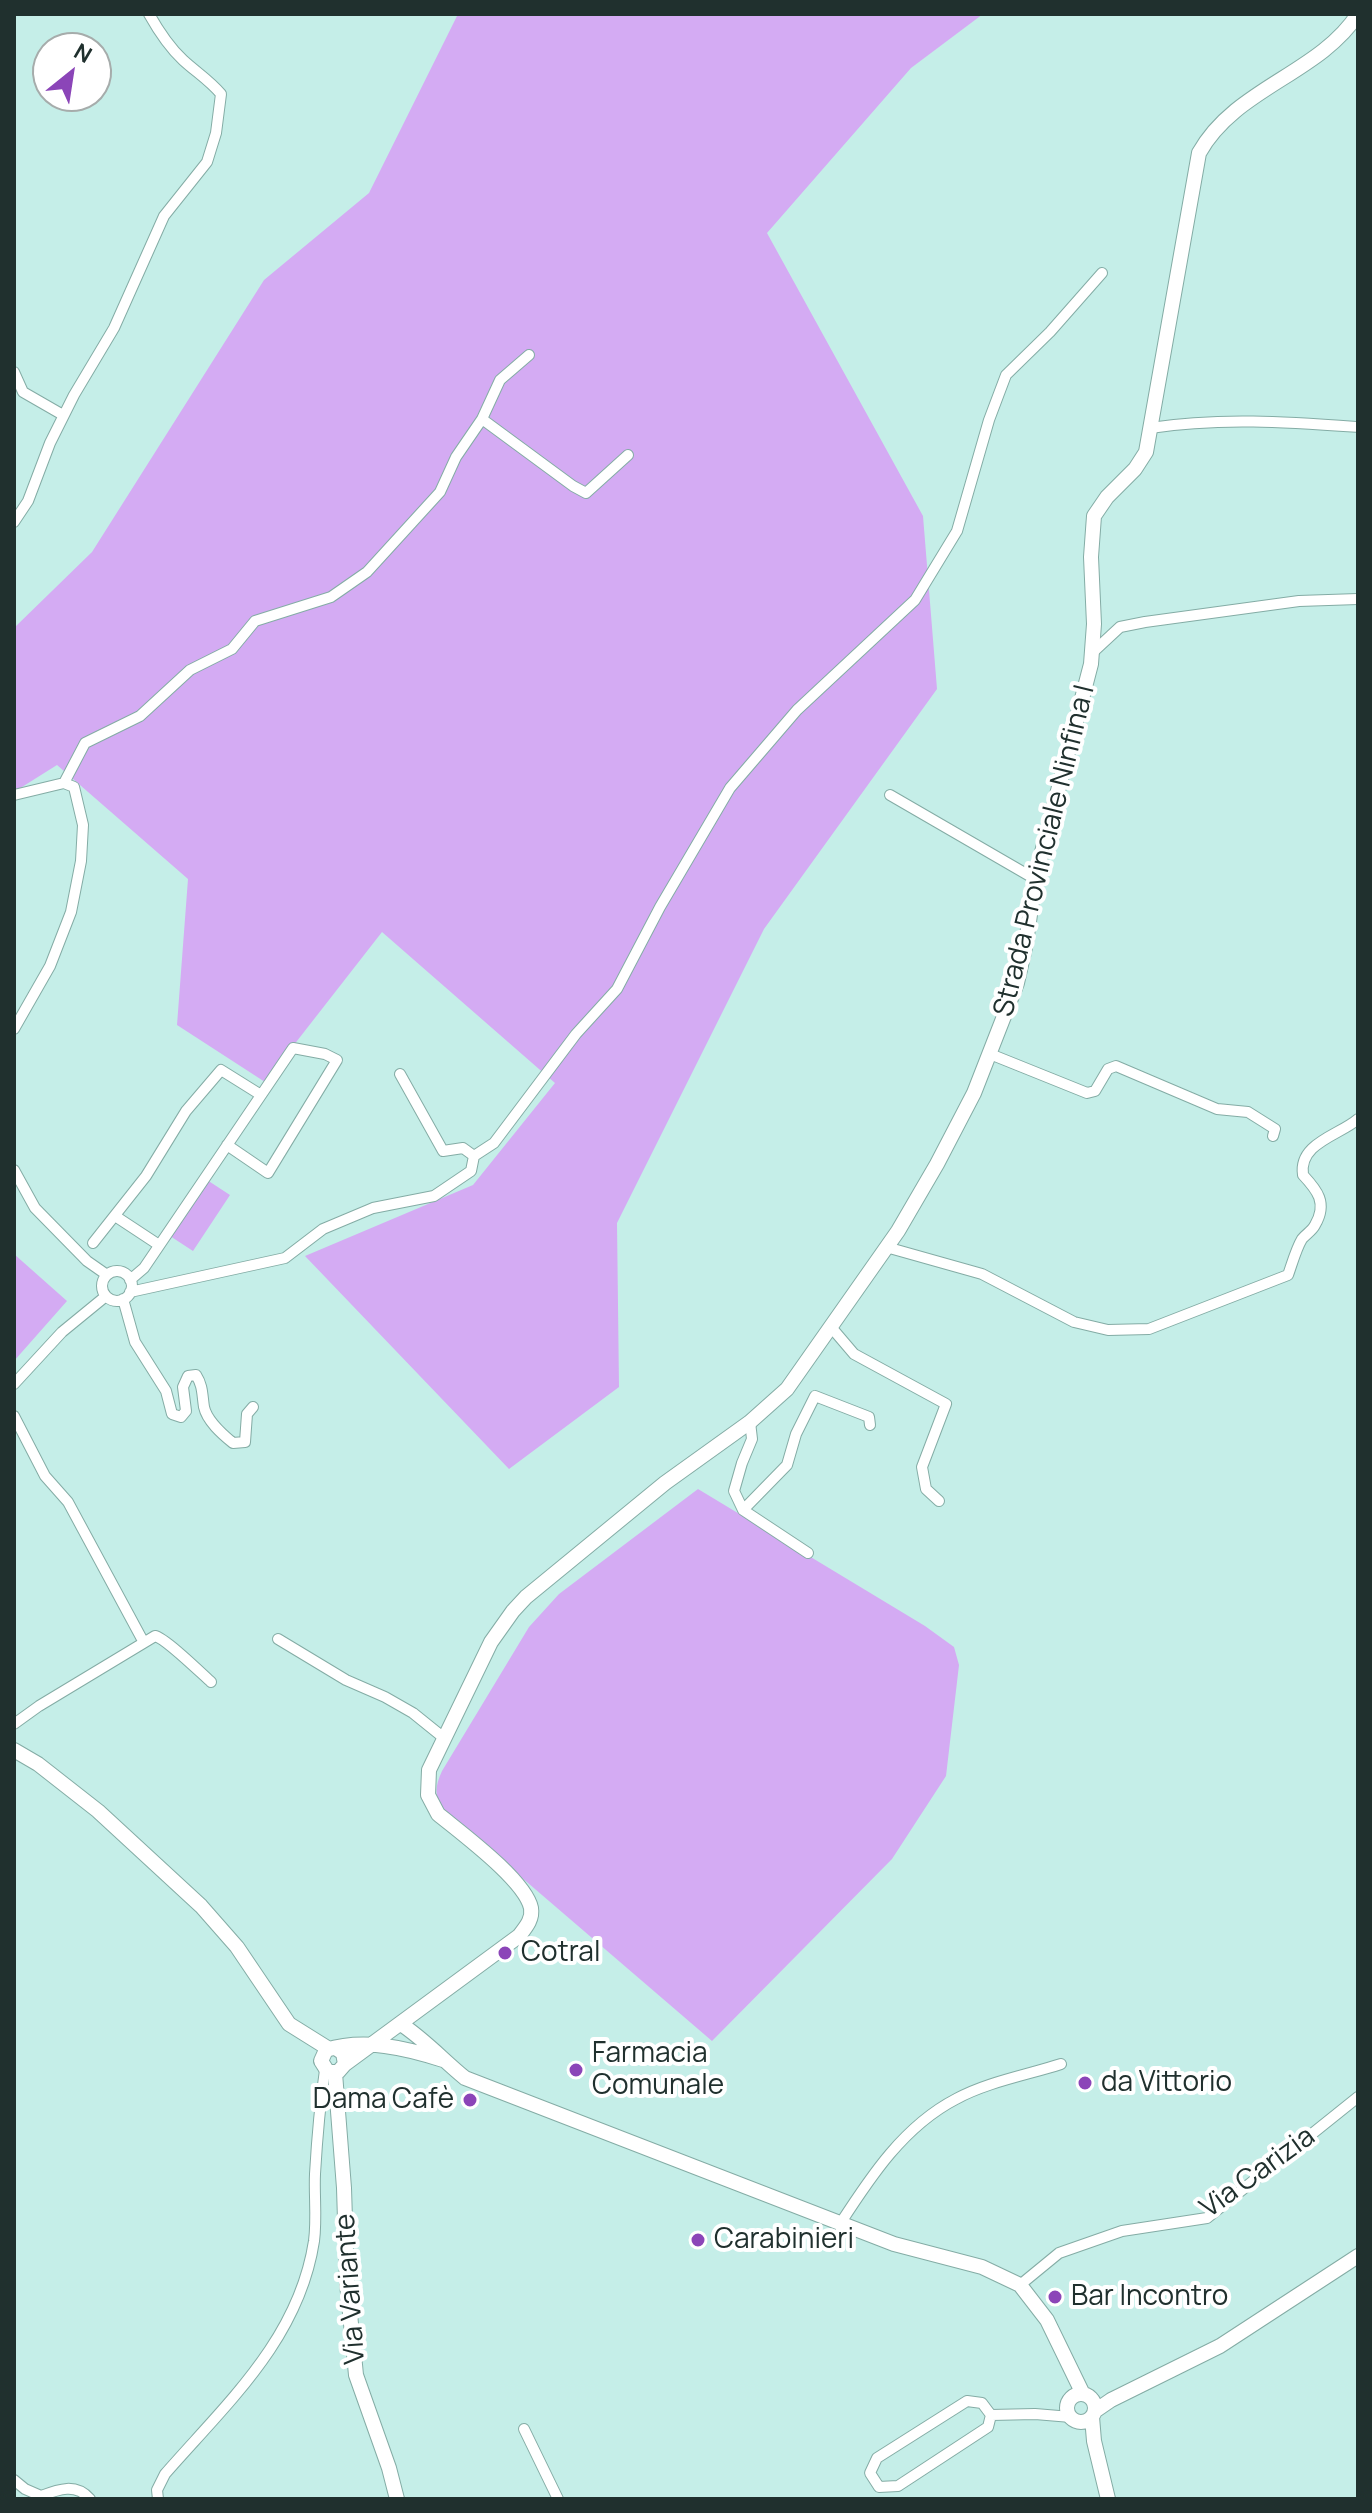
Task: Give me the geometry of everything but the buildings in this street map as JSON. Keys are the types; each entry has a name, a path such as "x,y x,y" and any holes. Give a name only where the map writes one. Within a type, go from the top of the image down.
{"main road":[{"name":"Strada Provinciale Ninfina I","path":"369,2044 421,2010 519,1936 531,1917 530,1904 516,1882 438,1814 430,1802 427,1779 491,1642 526,1597 665,1483 750,1422 787,1389 886,1247 937,1164 974,1093 1008,1008 1022,961 1035,879 1078,723 1092,653 1091,557 1094,516 1107,497 1142,460 1199,153 1213,132 1244,102 1334,42 1358,14"},
{"path":"14,1750 38,1764 98,1811 201,1906 237,1947 289,2024 332,2061 369,2044 421,2046"},
{"path":"421,2010 421,2046"},
{"path":"401,2024 421,2046 465,2078 840,2224 894,2244 982,2267 1020,2285 1047,2320 1073,2375 1108,2499"},
{"name":"Via Variante","path":"332,2061 356,2375 397,2499"},
{"path":"1082,2408 1111,2400 1220,2346 1358,2256"}],"street":[{"path":"14,522 28,501 63,415 114,328 164,216 207,162 216,133 221,94 208,78 183,60 149,14"},
{"path":"107,1275 102,1284 106,1296 114,1300 285,1258 323,1229 373,1208 434,1196 471,1171 474,1156 494,1143 576,1034 617,989 660,907 730,788 797,710 915,600 957,531 989,420 1006,375 1050,332 1102,273"},
{"path":"64,783 85,743 140,716 190,670 232,649 255,621 331,597 367,572 440,492 456,457 482,419 500,380 529,355"},
{"path":"14,372 23,392 63,415"},
{"path":"482,419 586,493 628,455"},
{"path":"1150,428 1209,420 1358,427"},
{"path":"1092,653 1120,627 1299,601 1358,599"},
{"path":"14,795 64,783 74,787 83,825 81,861 71,912 50,966 14,1029"},
{"path":"890,795 1035,879"},
{"path":"227,1145 268,1173 337,1060 325,1054 293,1048 261,1095 227,1145 159,1245 144,1268 130,1280 127,1296 135,1342 166,1391 172,1414 181,1417 186,1411 183,1387 188,1376 196,1375 203,1386 205,1410 221,1433 233,1443 245,1442 247,1414 253,1407"},
{"path":"990,1054 1087,1093 1095,1091 1108,1069 1116,1066 1217,1109 1248,1112 1275,1129 1273,1136"},
{"path":"93,1243 146,1176 186,1111 221,1070 261,1095"},
{"path":"400,1074 443,1151 463,1148 474,1156"},
{"path":"886,1247 982,1274 1074,1322 1108,1330 1149,1329 1288,1275 1301,1241 1314,1228 1319,1214 1320,1196 1316,1187 1303,1175 1303,1166 1315,1145 1358,1119"},
{"path":"14,1170 35,1208 87,1261 107,1275 121,1272 130,1280"},
{"path":"115,1216 159,1245"},
{"path":"14,1384 62,1332 106,1296"},
{"path":"831,1327 854,1354 946,1404 922,1467 926,1489 939,1501"},
{"path":"743,1510 787,1465 796,1434 815,1396 869,1417 870,1425"},
{"path":"14,1416 45,1476 68,1502 143,1641"},
{"path":"750,1422 752,1439 734,1491 743,1510 808,1553"},
{"path":"14,1724 155,1636 162,1638 211,1682"},
{"path":"278,1639 346,1680 413,1713 444,1738"},
{"path":"158,2499 157,2490 165,2474 250,2379 296,2306 307,2275 314,2239 317,2208 315,2176 332,2061"},
{"path":"840,2224 863,2187 898,2143 925,2120 956,2098 1061,2064"},
{"name":"Via Carizia","path":"1020,2285 1059,2253 1122,2231 1207,2218 1358,2097"},
{"path":"967,2401 982,2403 991,2415 988,2427 898,2486 879,2487 870,2473 877,2458 967,2401"},
{"path":"991,2415 1052,2415 1082,2408"},
{"path":"524,2429 558,2499"},
{"path":"14,2480 41,2496 63,2488 83,2491 90,2499"}],"shaded area":[{"path":"458,14 983,14 911,68 767,233 923,516 937,689 764,929 617,1223 619,1387 509,1469 305,1256 473,1185 555,1083 382,932 265,1082 177,1025 188,879 57,765 14,792 14,628 92,552 264,280 369,193"},
{"path":"207,1180 230,1195 193,1251 170,1236"},
{"path":"14,1254 67,1301 14,1361"},
{"path":"698,1489 925,1626 954,1647 959,1665 946,1776 892,1859 712,2041 443,1810 436,1791 442,1771 529,1627 559,1594"}],"place":[{"name":"Cotral","path":"505,1953"},
{"name":"Farmacia Comunale","path":"576,2070"},
{"name":"da Vittorio","path":"1085,2083"},
{"name":"Dama Cafè","path":"470,2100"},
{"name":"Carabinieri","path":"698,2240"},
{"name":"Bar Incontro","path":"1055,2297"}]}
